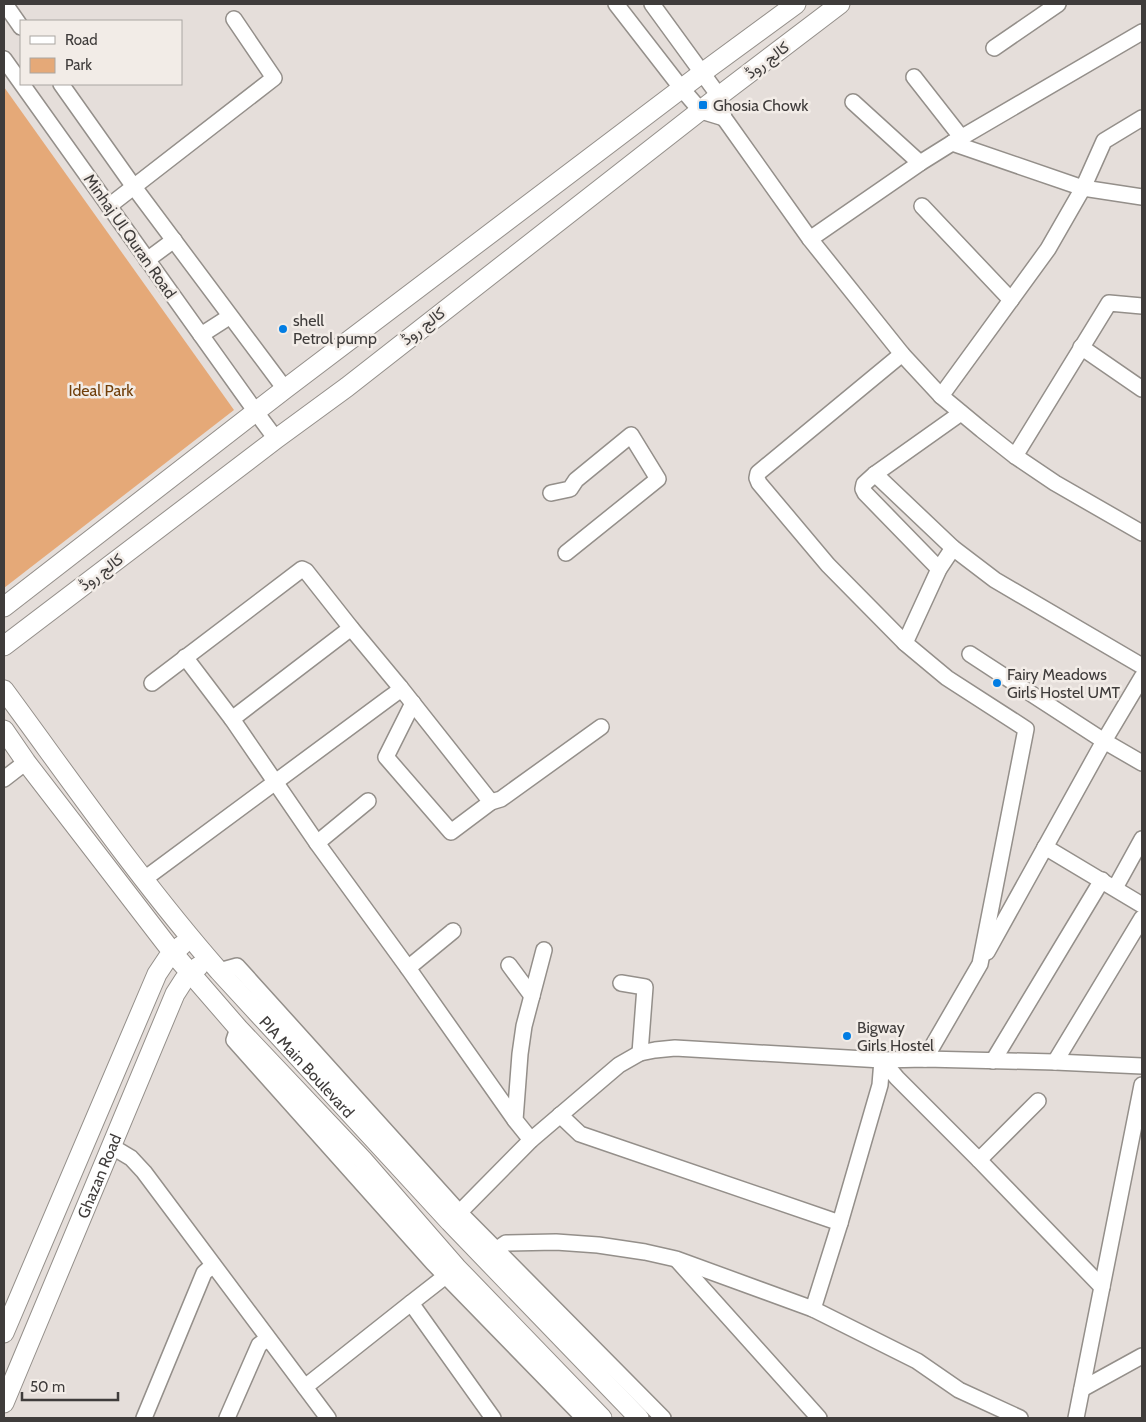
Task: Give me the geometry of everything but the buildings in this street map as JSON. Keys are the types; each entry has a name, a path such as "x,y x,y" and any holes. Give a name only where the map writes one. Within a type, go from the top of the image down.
{"main road":[{"name":"کالج روڈ","path":"4,607 256,412 702,73 796,4"},
{"name":"کالج روڈ","path":"4,646 276,438 347,387 719,96 840,4"},
{"name":"PIA Main Boulevard","path":"4,690 143,880 213,965 491,1253 593,1371 640,1418"},
{"name":"PIA Main Boulevard","path":"4,730 26,762 190,974 238,1028 362,1159 451,1271 602,1418"},
{"name":"Ghazan Road","path":"4,1333 154,981 162,966 190,938"},
{"name":"Ghazan Road","path":"4,1403 175,994 190,974 213,965"}],"street":[{"path":"5,4 20,26"},
{"path":"616,4 682,89 702,111 724,118"},
{"path":"652,4 719,96 724,118 810,239 902,354 941,396 1015,456 1056,483 1142,533"},
{"path":"994,48 1058,4"},
{"path":"109,206 274,78 234,19"},
{"path":"810,239 920,163 1142,32"},
{"name":"Minhaj Ul Quran Road","path":"4,60 20,82"},
{"path":"914,76 957,140 1083,188 1142,197"},
{"name":"Minhaj Ul Quran Road","path":"22,85 276,438"},
{"name":"Minhaj Ul Quran Road","path":"62,85 134,187 285,390"},
{"path":"853,102 920,163"},
{"path":"941,396 1048,249 1083,188 1104,141 1142,118"},
{"path":"922,206 1011,300"},
{"path":"147,260 174,240"},
{"path":"1015,456 1109,303 1142,306"},
{"path":"201,335 230,317"},
{"path":"1081,347 1142,389"},
{"path":"902,354 758,473 757,478 759,483 828,565 905,643 947,678 1026,728 980,964"},
{"path":"939,569 863,489 864,484 875,474 961,413"},
{"path":"551,493 570,489 576,480 631,435 658,479 566,553"},
{"path":"875,474 953,548 995,580 1142,666"},
{"path":"905,643 939,569 953,548"},
{"path":"152,683 302,568 400,686 491,802"},
{"path":"232,719 351,628"},
{"path":"185,657 232,719 317,843 531,1140"},
{"path":"1002,675 1104,741 1142,763"},
{"path":"925,1059 1142,677"},
{"path":"143,880 396,693 400,686"},
{"path":"413,703 386,757 451,832 491,802 501,799 601,727"},
{"path":"4,779 26,762"},
{"path":"317,843 368,802"},
{"path":"993,1061 1108,884 1142,839"},
{"path":"1045,847 1142,905"},
{"path":"1055,1062 1142,918"},
{"path":"408,968 453,931"},
{"path":"515,1120 524,1026 544,950"},
{"path":"509,965 532,996"},
{"path":"621,983 645,987 640,1053"},
{"path":"455,1217 531,1140 618,1065 640,1053 675,1048 882,1060 1055,1062 1142,1066"},
{"path":"882,1060 897,1078 1102,1287"},
{"path":"813,1309 880,1085 882,1060"},
{"path":"1076,1418 1142,1085"},
{"path":"979,1160 1038,1101"},
{"path":"560,1115 580,1134 840,1223"},
{"path":"111,1146 131,1158 144,1172 267,1339 328,1418"},
{"path":"663,1418 491,1253 506,1243 564,1243 598,1245 676,1259 813,1309 917,1361 959,1390 1020,1418"},
{"path":"676,1259 819,1418"},
{"path":"144,1418 204,1273 213,1265"},
{"path":"305,1387 451,1271 584,1418"},
{"path":"411,1303 493,1418"},
{"path":"227,1418 259,1345 267,1339"},
{"path":"1082,1390 1142,1356"}],"green space":[{"name":"Ideal Park","path":"4,87 234,410 4,588"}],"place":[{"name":"Ghosia Chowk","path":"703,105"},
{"name":"shell Petrol pump","path":"283,329"},
{"name":"Fairy Meadows Girls Hostel UMT","path":"997,683"},
{"name":"Bigway Girls Hostel","path":"847,1036"}]}
